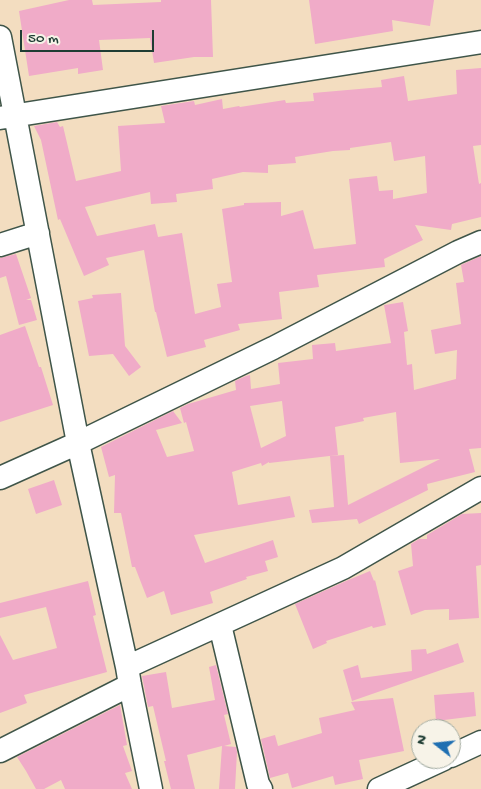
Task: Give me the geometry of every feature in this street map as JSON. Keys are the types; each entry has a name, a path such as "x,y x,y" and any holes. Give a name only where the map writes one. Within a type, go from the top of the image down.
{"street":[{"path":"0,37 8,117 38,233 78,442 151,789"},
{"path":"8,117 481,42"},
{"path":"0,245 38,233"},
{"path":"0,478 273,348 458,252 481,242"},
{"path":"0,751 220,625 343,568 481,488"},
{"path":"220,625 258,784 261,789"},
{"path":"461,751 481,742"},
{"path":"379,789 422,769"}],"building":[{"path":"69,0 92,0 93,5 161,2 161,0 211,0 213,57 194,57 154,63 150,38 99,40 103,70 78,74 78,68 29,76 19,11"},
{"path":"309,0 434,0 430,26 392,20 393,31 315,44"},
{"path":"481,68 481,145 473,146 479,184 481,183 481,217 452,224 451,230 415,225 423,240 384,259 385,267 317,275 319,287 279,292 282,319 238,324 240,330 204,340 206,347 167,357 155,312 144,250 106,258 109,265 84,276 60,219 58,220 41,140 34,126 57,122 60,127 63,126 76,181 121,171 118,126 165,123 161,106 194,101 195,105 222,99 223,109 285,100 286,103 314,101 313,93 382,87 381,80 404,76 408,101 457,94 456,70","holes":["391,142 394,161 425,156 427,193 393,199 393,190 379,191 377,176 349,179 356,244 314,249 303,210 281,216 281,202 244,203 244,205 222,209 232,282 217,284 221,307 195,314 182,233 158,237 155,224 97,236 85,207 150,192 151,204 177,202 176,194 213,189 212,179 243,172 268,173 268,165 296,163 295,157 350,150 350,148"]},
{"path":"16,254 31,298 26,300 31,300 37,320 19,325 6,276 0,278 0,258"},
{"path":"481,256 481,448 469,449 475,472 427,484 428,490 359,524 357,519 312,523 309,510 334,507 330,456 344,455 348,505 440,459 400,463 396,412 363,418 364,421 335,427 338,455 269,462 262,466 261,463 232,472 238,505 290,496 295,517 194,535 205,563 273,540 278,557 265,561 268,571 246,577 247,579 210,592 213,603 171,615 164,591 147,598 135,567 132,567 121,513 114,513 115,475 109,477 101,447 173,411 182,423 156,430 167,457 194,451 180,408 236,390 235,381 250,375 251,389 280,384 278,363 313,359 312,345 335,343 336,351 391,343 384,305 403,302 408,331 404,332 407,365 412,364 414,390 456,379 457,350 435,354 431,330 461,324 456,283 464,282 461,265","holes":["282,401 286,436 261,448 250,406"]},
{"path":"121,293 125,346 141,367 129,376 113,354 89,356 78,301 93,298 92,295"},
{"path":"25,326 53,405 0,422 0,335"},
{"path":"54,480 62,505 36,514 28,489"},
{"path":"481,513 481,565 476,566 479,618 449,620 449,609 425,610 411,615 398,571 413,566 411,544 419,539 427,539 427,535 462,514"},
{"path":"370,571 375,580 386,625 373,628 372,626 326,641 327,643 313,649 295,604"},
{"path":"88,581 96,615 93,616 107,672 24,695 27,703 0,713 0,635 13,660 57,648 46,607 0,618 0,603"},
{"path":"458,643 464,662 352,701 343,670 358,665 361,678 412,671 411,650 426,649 427,654"},
{"path":"216,665 228,714 224,715 231,744 224,746 236,747 237,752 235,789 219,789 222,746 187,755 195,789 171,789 153,706 148,707 142,676 166,672 172,708 215,700 209,667"},
{"path":"474,692 476,716 436,719 434,695"},
{"path":"393,698 404,751 359,760 363,779 335,785 333,776 292,788 288,773 270,778 261,739 275,735 278,746 322,733 319,718 355,710 351,702"},
{"path":"120,705 127,745 123,746 132,771 125,773 132,789 65,789 61,780 44,789 36,789 17,757"}]}
